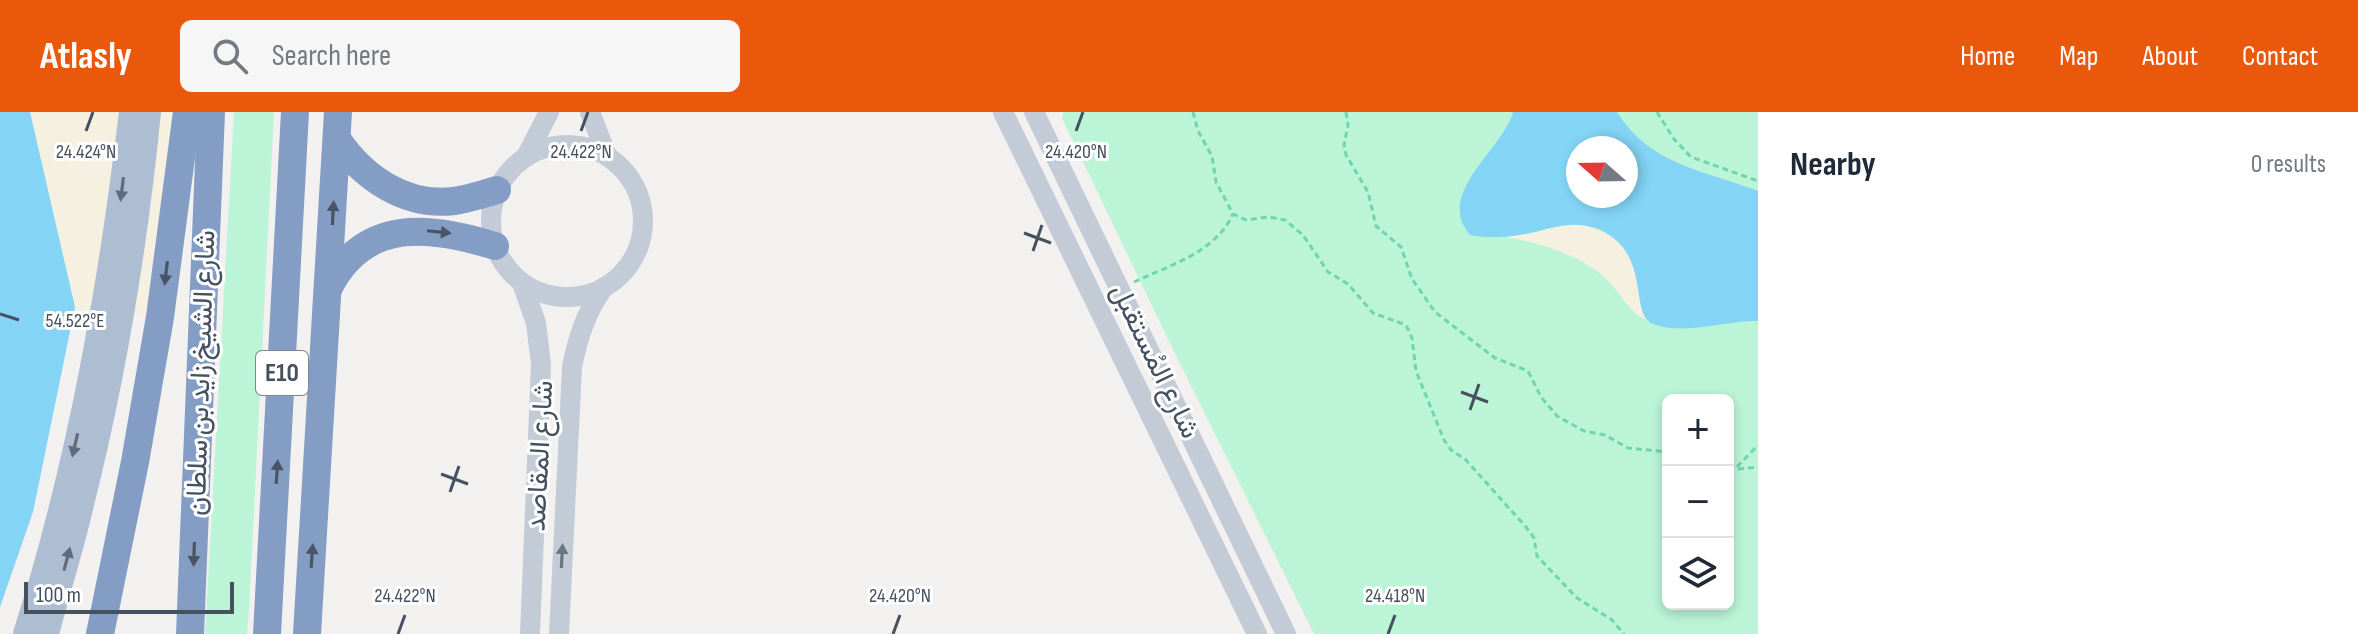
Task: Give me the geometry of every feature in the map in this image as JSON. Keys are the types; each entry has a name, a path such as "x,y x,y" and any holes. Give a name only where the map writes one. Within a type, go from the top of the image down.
{"highway":[{"path":"100,634 135,462 160,317 187,112"},
{"name":"شارع الشيخ زايد بن سلطان","path":"187,627 211,112"},
{"name":"E10","path":"267,634 295,112"},
{"path":"338,126 365,172 389,188 412,197 439,201 457,201 497,190"},
{"path":"307,634 338,126"},
{"path":"329,288 344,263 379,237 436,231 495,246"}],"main road":[{"path":"25,634 63,499 99,335 131,112"},
{"path":"47,634 83,503 117,336 141,197 149,112"}],"street":[{"path":"526,157 549,112"},
{"path":"590,112 607,156"},
{"name":"شارع المُستقبل","path":"1003,112 1257,634"},
{"path":"1034,112 1286,634"},
{"path":"566,145 591,149 607,156 622,168 633,184 640,203 642,222 632,260 604,287 579,296 554,296 522,283 510,272 495,246 491,213 497,190 507,174 526,157 541,149 566,145"},
{"name":"شارع المقاصد","path":"522,283 536,323 541,364 530,634"},
{"name":"شارع المقاصد","path":"559,634 572,367 583,323 604,287"}],"path":[{"path":"1193,112 1198,131 1212,156 1216,182 1233,214 1246,220 1269,217 1285,220 1303,235 1328,272 1348,284 1373,313 1406,325 1412,338 1416,371 1451,450 1465,459 1526,527 1534,538 1537,556 1577,598 1612,620 1624,634"},
{"path":"1346,112 1346,155 1368,192 1376,226 1401,247 1412,279 1442,320 1495,358 1528,371 1541,397 1557,416 1584,431 1605,435 1628,448 1662,451"},
{"path":"1657,112 1674,139 1691,157 1758,181"},
{"path":"1119,289 1203,250 1222,233 1233,214"},
{"path":"1735,469 1758,445"},
{"path":"1735,469 1758,467"}],"green space":[{"path":"234,112 274,112 249,610 247,634 205,634"},
{"path":"1063,112 1758,112 1758,634 1314,634 1062,118"}],"sand":[{"path":"30,112 187,112 160,317 75,307"},
{"path":"1570,223 1607,234 1623,248 1634,268 1647,320 1635,312 1597,271 1573,257 1545,246 1504,237"}],"water":[{"path":"0,112 30,112 75,307 33,512 0,607"},
{"path":"1513,112 1617,112 1636,136 1566,136 1566,208 1638,208 1638,137 1679,164 1758,191 1758,321 1692,328 1653,324 1642,308 1633,267 1626,252 1615,239 1598,229 1568,225 1507,237 1470,235 1461,219 1460,203 1474,172"}]}
